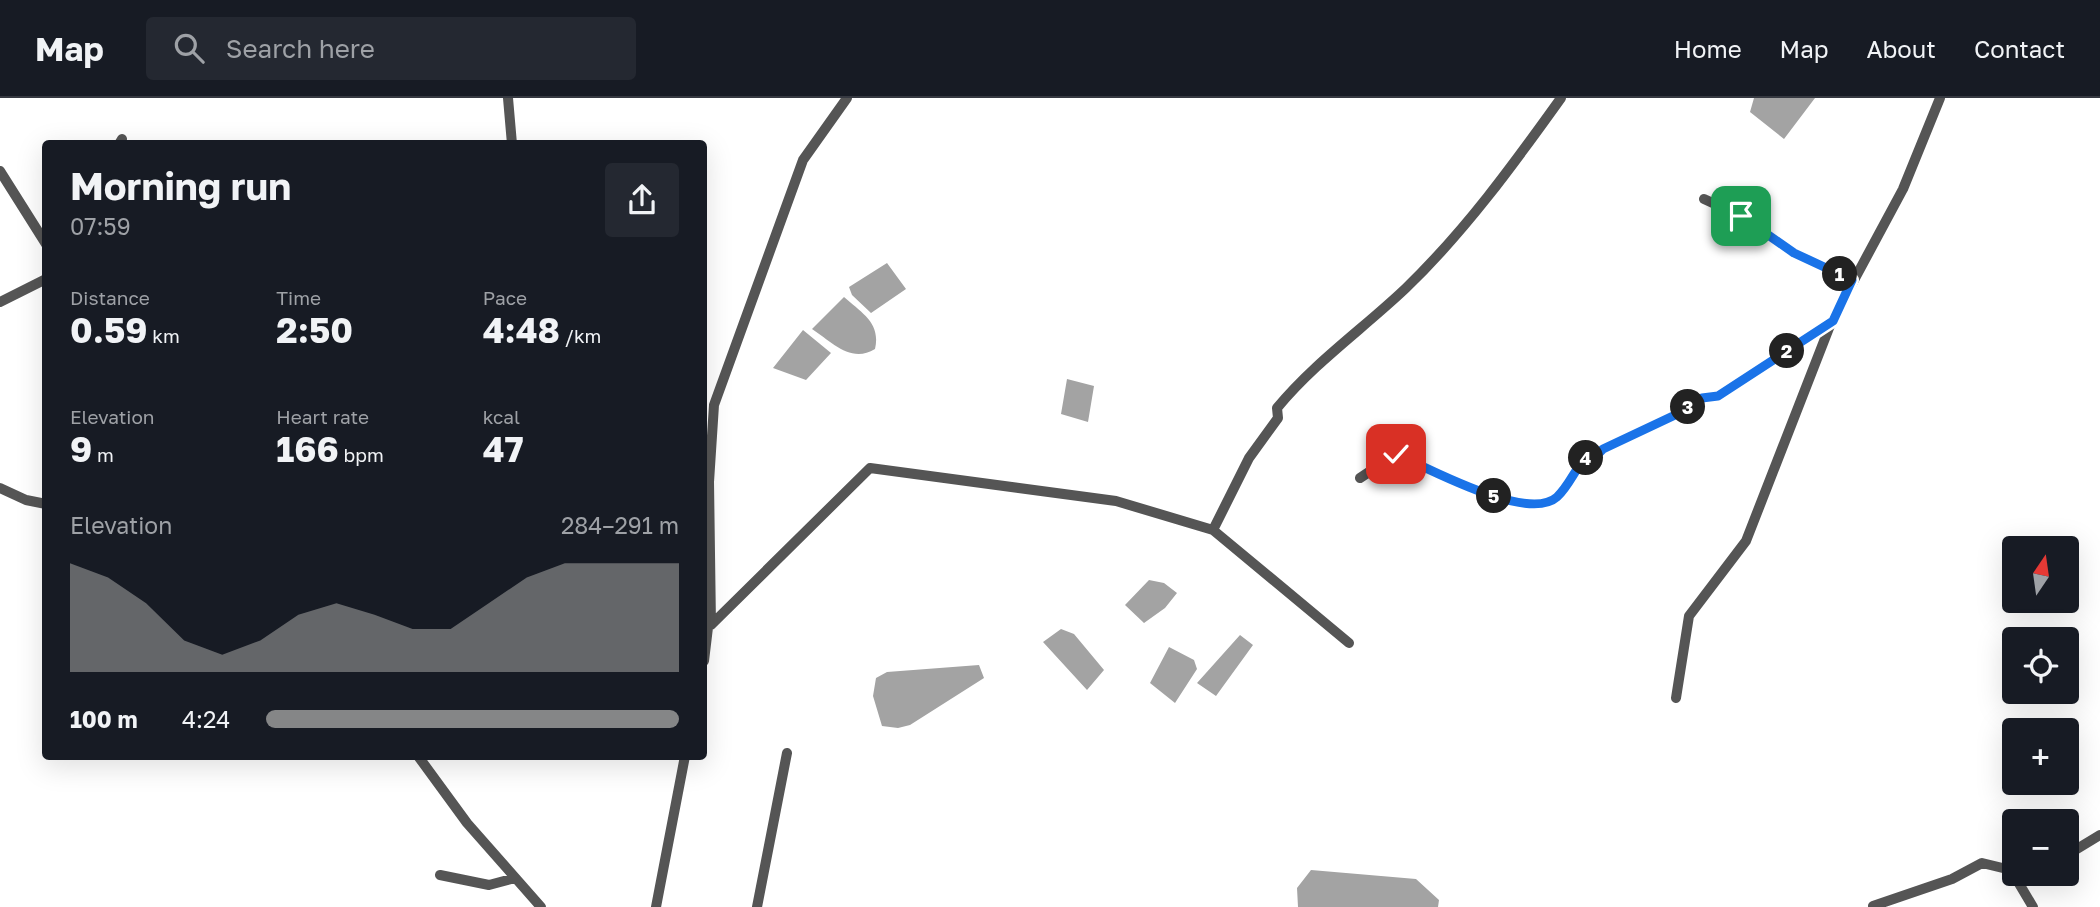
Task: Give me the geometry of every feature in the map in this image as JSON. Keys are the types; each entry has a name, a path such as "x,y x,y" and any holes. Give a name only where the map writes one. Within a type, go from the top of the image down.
{"street":[{"path":"508,98 512,140"},
{"path":"707,643 710,625 709,482 714,405 803,160 847,98"},
{"path":"1213,530 1249,458 1278,418 1277,408 1293,389 1406,288 1466,226 1561,98"},
{"path":"1676,698 1689,616 1746,541 1831,323 1903,189 1940,98"},
{"path":"0,171 42,238"},
{"path":"1704,199 1741,216 1794,253 1852,280"},
{"path":"0,302 42,281"},
{"path":"1360,478 1396,454 1502,500 1540,505 1557,497 1586,457 1596,456 1603,449 1673,416 1702,398 1718,396 1831,323"},
{"path":"710,625 870,468 1116,501 1213,530 1349,643"},
{"path":"0,488 26,500 42,503"},
{"path":"707,611 710,625"},
{"path":"757,907 787,753"},
{"path":"421,760 467,824 541,907"},
{"path":"660,906 684,760"},
{"path":"2079,848 2100,835"},
{"path":"1873,906 1952,879 1982,863 2011,870 2033,907"},
{"path":"440,876 489,885 515,878"}],"shaded area":[{"path":"1754,98 1815,98 1784,139 1750,112"},
{"path":"887,263 906,289 871,313 852,295 849,287"},
{"path":"844,297 873,325 875,349 866,353 850,353 812,329"},
{"path":"803,330 831,353 806,380 773,368"},
{"path":"1067,379 1094,386 1088,422 1061,414"},
{"path":"1149,580 1164,583 1177,593 1165,608 1144,623 1125,605"},
{"path":"1061,629 1074,634 1104,670 1087,690 1043,642"},
{"path":"1240,635 1253,645 1216,696 1197,683"},
{"path":"1169,647 1194,660 1197,669 1175,703 1150,683"},
{"path":"979,665 984,678 910,725 898,728 882,726 873,696 876,678 887,672"},
{"path":"1311,870 1416,879 1439,900 1438,907 1298,907 1297,888"}],"route":[{"path":"1396,454 1502,500 1540,505 1557,497 1586,457 1596,456 1603,449 1673,416 1702,398 1718,396 1833,321 1852,280 1794,253 1741,216"}]}
